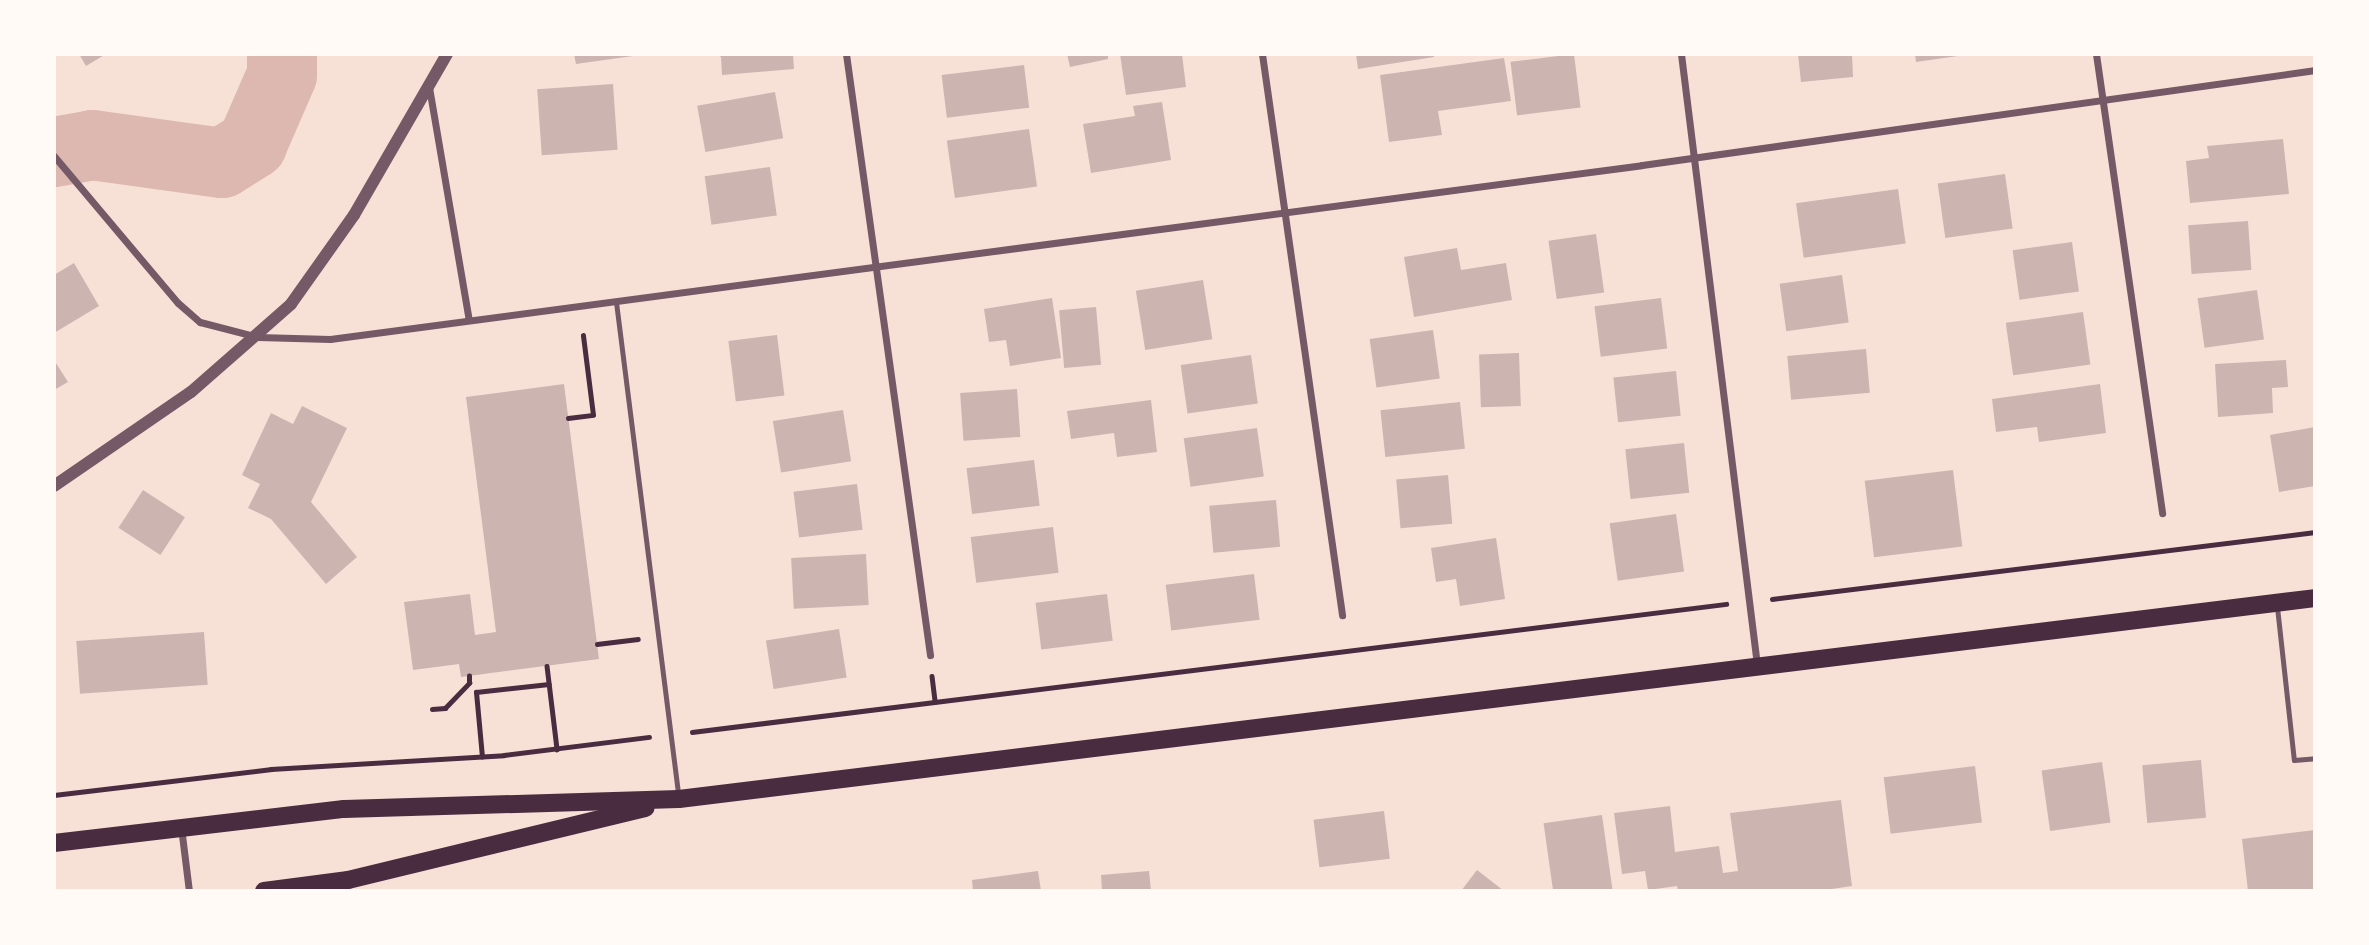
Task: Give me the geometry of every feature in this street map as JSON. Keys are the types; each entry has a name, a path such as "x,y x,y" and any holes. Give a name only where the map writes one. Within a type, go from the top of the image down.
{"main road":[{"path":"54,843 344,809 678,799 2315,598"},
{"path":"264,891 348,880 678,799"}],"street":[{"path":"54,486 164,412 258,337 326,258 447,54"},
{"path":"846,54 930,655"},
{"path":"1262,54 1342,615"},
{"path":"1681,54 1757,666"},
{"path":"2096,54 2162,513"},
{"path":"54,156 189,314 212,328 258,337 330,339 2315,70"},
{"path":"429,87 469,320"},
{"path":"181,827 189,891"}],"lane":[{"path":"616,302 678,799"},
{"path":"2277,603 2294,760 2315,758"}],"path":[{"path":"568,418 593,415 583,335"},
{"path":"1810,594 2315,532"},
{"path":"714,730 1697,606"},
{"path":"597,644 611,641"},
{"path":"547,666 557,749"},
{"path":"931,671 935,702"},
{"path":"432,709 445,708 467,685 469,676"},
{"path":"467,685 476,692 549,684"},
{"path":"476,692 482,757"},
{"path":"54,795 282,768 482,757 623,740"}],"building":[{"path":"79,54 106,54 86,66"},
{"path":"574,54 633,54 633,56 576,64"},
{"path":"716,54 793,54 794,69 722,75 721,57"},
{"path":"1067,54 1108,54 1108,59 1070,67"},
{"path":"1120,54 1182,54 1186,87 1126,95"},
{"path":"1356,54 1433,54 1434,57 1358,69"},
{"path":"1574,54 1581,108 1517,115 1510,62"},
{"path":"1798,54 1852,54 1853,77 1801,82"},
{"path":"1915,54 1958,54 1958,56 1916,62"},
{"path":"1504,58 1511,101 1438,111 1442,135 1389,142 1380,75"},
{"path":"1024,65 1029,108 947,118 942,75"},
{"path":"613,84 618,150 542,155 537,89"},
{"path":"775,92 783,138 705,152 697,106"},
{"path":"1162,102 1171,160 1091,173 1083,124 1135,116 1133,106"},
{"path":"1029,129 1037,186 955,198 947,141"},
{"path":"2283,139 2289,194 2190,203 2186,161 2209,158 2207,146"},
{"path":"770,167 777,216 711,225 705,176"},
{"path":"2005,174 2013,228 1945,238 1938,183"},
{"path":"1898,189 1906,243 1804,258 1796,203"},
{"path":"2248,221 2251,270 2192,274 2188,225"},
{"path":"1596,234 1604,292 1557,299 1548,241"},
{"path":"2072,242 2079,292 2020,300 2013,250"},
{"path":"1457,248 1461,270 1506,263 1512,300 1414,317 1404,257"},
{"path":"74,263 99,306 54,333 54,275"},
{"path":"1842,275 1849,323 1786,331 1780,284"},
{"path":"1203,280 1212,339 1145,350 1136,291"},
{"path":"2257,290 2264,340 2205,348 2198,298"},
{"path":"1052,298 1061,358 1010,366 1006,340 989,342 984,309"},
{"path":"1661,298 1667,349 1601,357 1594,306"},
{"path":"1096,307 1101,365 1064,368 1059,310"},
{"path":"2083,312 2090,364 2013,375 2006,323"},
{"path":"1433,330 1440,379 1376,387 1370,339"},
{"path":"777,335 784,396 736,402 728,341"},
{"path":"1866,349 1870,393 1791,400 1787,356"},
{"path":"1519,353 1521,406 1481,407 1479,354"},
{"path":"1251,355 1258,404 1188,413 1181,365"},
{"path":"54,360 68,382 54,390"},
{"path":"2286,360 2288,387 2272,388 2273,413 2218,417 2215,364"},
{"path":"1676,371 1681,416 1618,422 1613,378"},
{"path":"564,384 599,659 461,677 459,664 413,670 404,602 470,594 475,635 496,632 466,397"},
{"path":"2100,384 2106,433 2039,442 2037,427 1996,432 1992,399"},
{"path":"1017,389 1020,437 963,441 960,393"},
{"path":"1151,400 1157,452 1117,457 1114,433 1071,439 1067,411"},
{"path":"1460,402 1465,449 1385,457 1380,410"},
{"path":"302,406 347,428 311,502 357,557 326,584 271,519 248,508 260,484 242,475 271,413 293,424"},
{"path":"843,410 851,461 781,472 773,421"},
{"path":"2315,427 2315,486 2279,492 2270,435"},
{"path":"1257,428 1264,477 1191,487 1184,438"},
{"path":"1684,443 1689,493 1631,499 1625,449"},
{"path":"1034,460 1040,506 972,514 967,468"},
{"path":"1953,470 1962,546 1874,557 1865,481"},
{"path":"1448,475 1452,524 1400,528 1396,480"},
{"path":"857,484 863,530 799,537 793,492"},
{"path":"143,490 185,517 160,555 118,528"},
{"path":"1276,500 1280,547 1213,553 1209,506"},
{"path":"1676,514 1684,571 1618,581 1610,523"},
{"path":"1053,527 1059,573 976,583 971,537"},
{"path":"1496,538 1505,599 1460,606 1456,579 1436,582 1431,548"},
{"path":"866,554 869,605 794,609 791,558"},
{"path":"1254,574 1260,620 1171,631 1166,585"},
{"path":"1107,594 1113,641 1041,649 1036,603"},
{"path":"839,629 847,677 774,689 766,641"},
{"path":"204,632 208,685 80,694 76,641"},
{"path":"2201,760 2206,818 2147,823 2142,765"},
{"path":"2102,762 2110,822 2050,831 2042,770"},
{"path":"1975,766 1982,823 1891,834 1884,777"},
{"path":"1841,800 1852,886 1818,891 1678,891 1677,886 1648,890 1645,871 1622,874 1614,813 1670,806 1675,852 1719,846 1723,873 1738,871 1730,813"},
{"path":"1384,811 1390,859 1319,867 1314,820"},
{"path":"1602,815 1613,891 1553,891 1544,823"},
{"path":"2315,830 2315,891 2248,891 2242,839"},
{"path":"1477,870 1504,891 1461,891"},
{"path":"1038,871 1041,891 973,891 972,880"},
{"path":"1149,871 1151,891 1102,891 1101,875"}],"waterway":[{"path":"54,152 92,145 222,163 252,144 282,75 282,54"}]}
